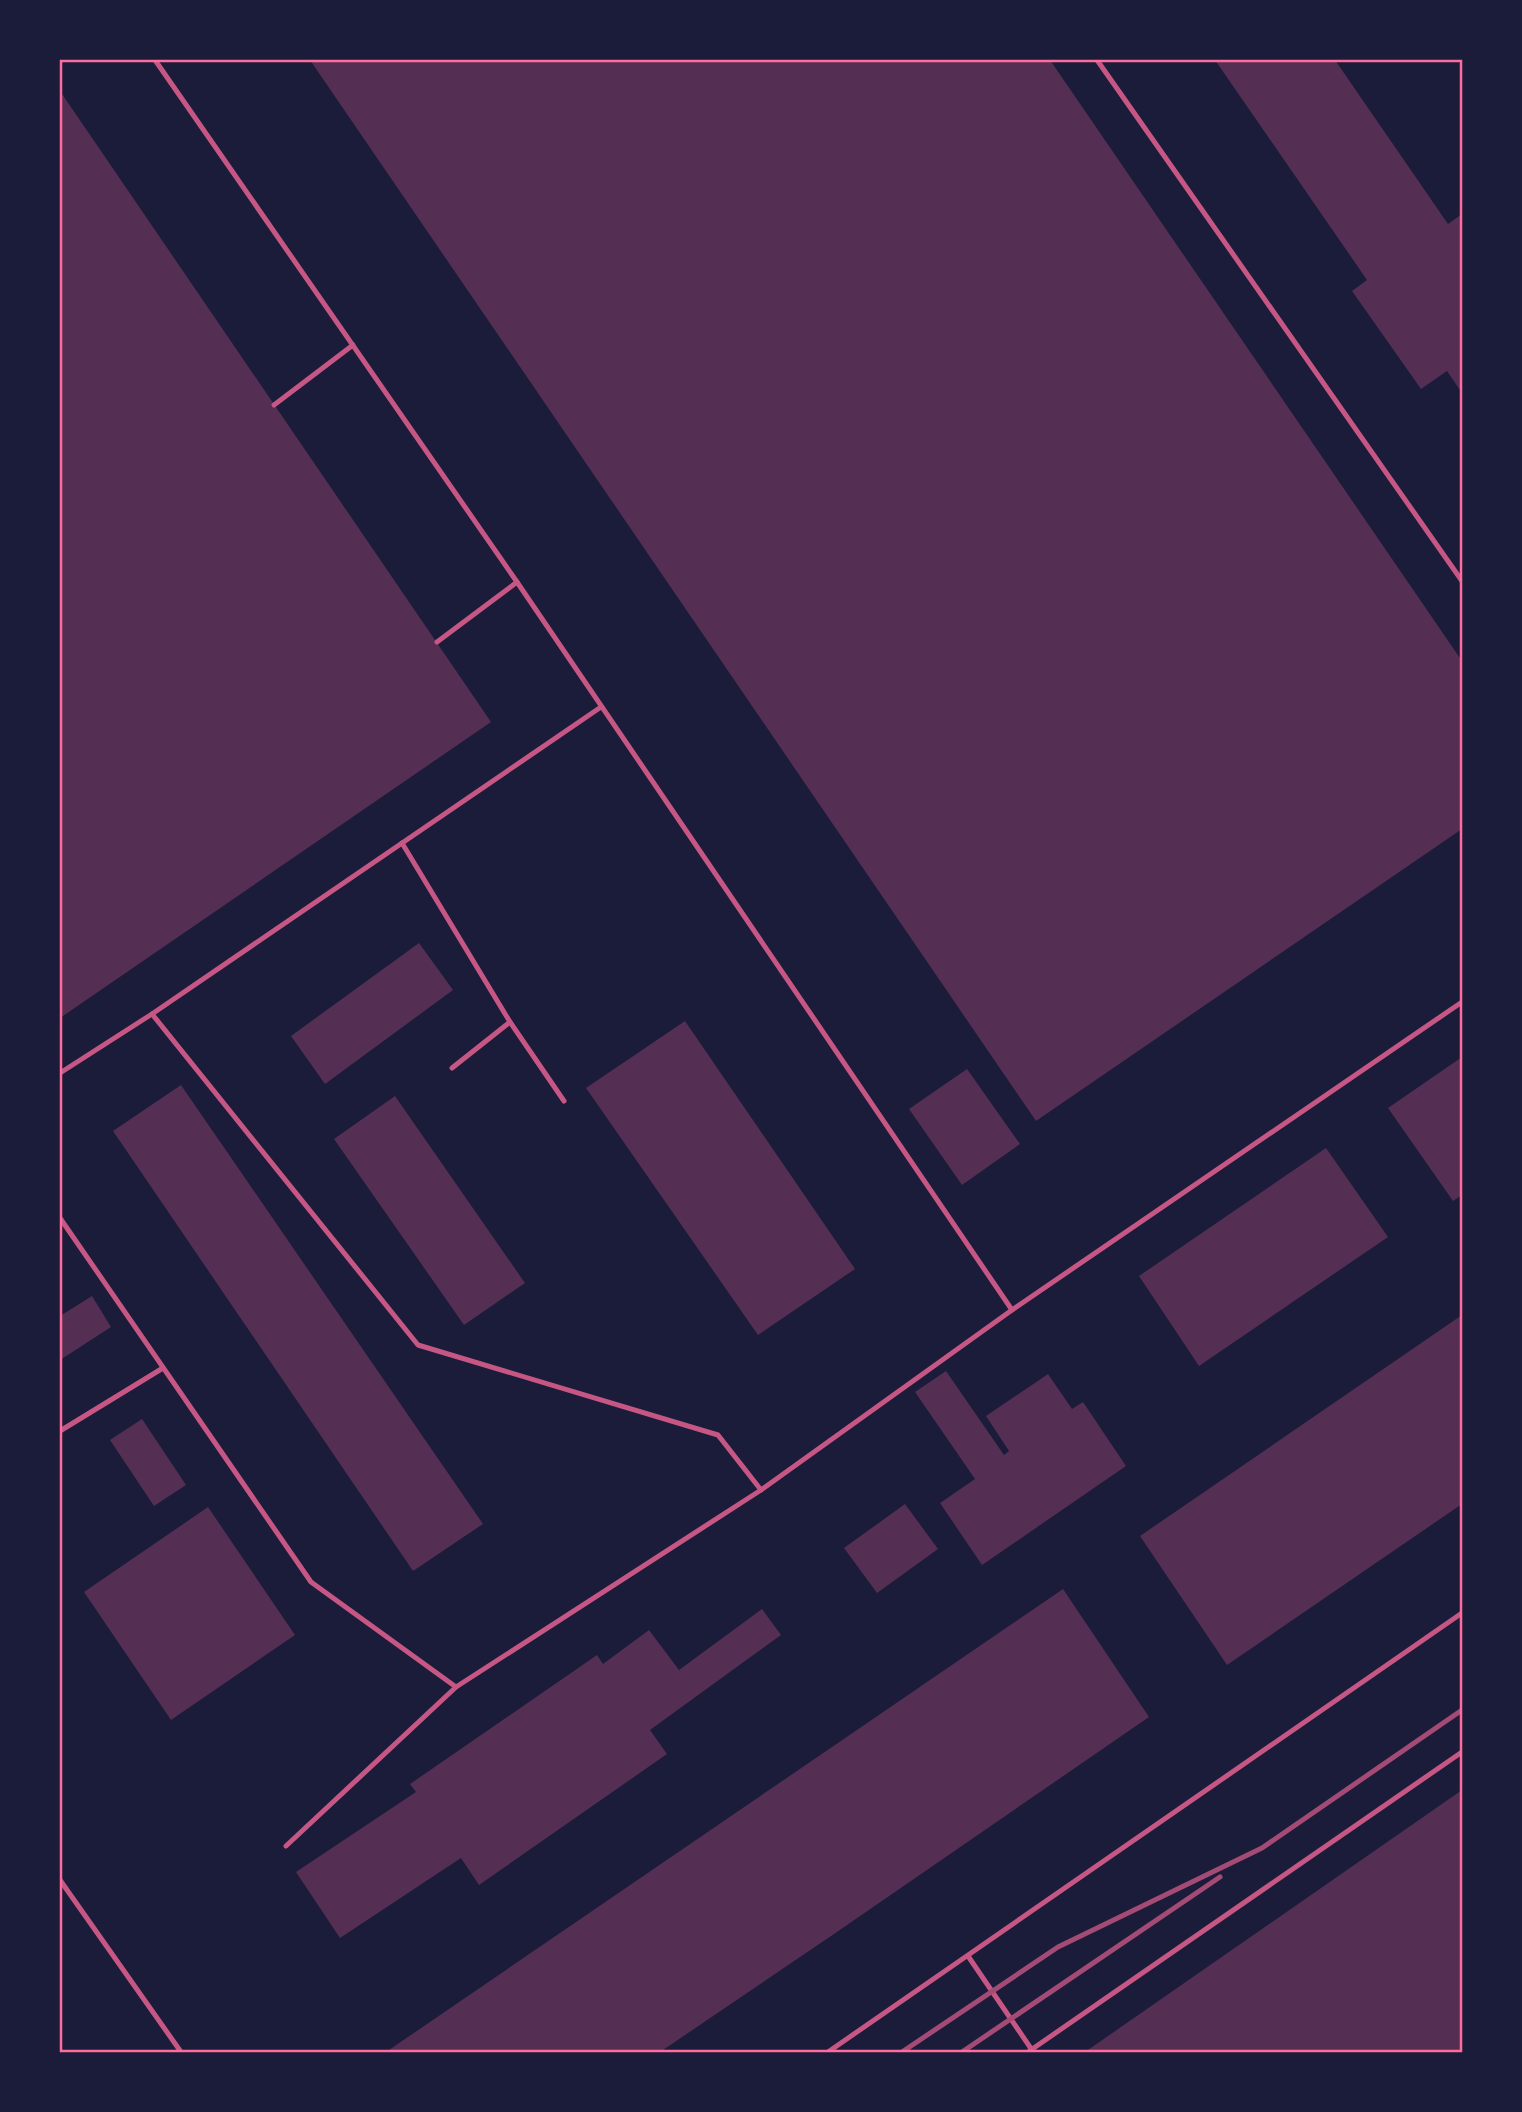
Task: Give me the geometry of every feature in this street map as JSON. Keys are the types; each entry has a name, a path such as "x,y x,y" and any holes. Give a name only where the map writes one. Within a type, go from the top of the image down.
{"lane":[{"path":"155,60 517,582 1012,1310"},
{"path":"1097,60 1462,581"},
{"path":"274,405 353,345"},
{"path":"437,642 517,582"},
{"path":"60,1073 152,1014 601,707"},
{"path":"402,843 510,1022 564,1101"},
{"path":"286,1846 456,1688 761,1490 1012,1310 1462,1002"},
{"path":"152,1014 418,1345 718,1435 761,1490"},
{"path":"452,1068 510,1022"},
{"path":"60,1217 311,1583 456,1688"},
{"path":"60,1431 163,1368"},
{"path":"828,2053 1462,1614"},
{"path":"968,1956 1030,2051 1462,1752"},
{"path":"60,1880 181,2053"}],"building":[{"path":"310,60 1050,60 1462,661 1462,829 1036,1121"},
{"path":"1215,60 1335,60 1448,224 1462,214 1462,393 1447,371 1421,389 1352,291 1367,280"},
{"path":"60,91 491,722 60,1018"},
{"path":"419,943 453,990 325,1084 291,1036"},
{"path":"685,1021 855,1269 758,1335 586,1088"},
{"path":"1462,1057 1462,1195 1453,1201 1388,1108"},
{"path":"967,1069 1020,1144 962,1185 909,1109"},
{"path":"181,1085 483,1524 413,1571 113,1131"},
{"path":"395,1096 525,1283 464,1325 334,1139"},
{"path":"1326,1148 1388,1237 1199,1366 1139,1276"},
{"path":"92,1296 111,1327 60,1360 60,1316"},
{"path":"1462,1315 1462,1504 1227,1665 1140,1536"},
{"path":"946,1371 1004,1455 1009,1451 986,1416 1048,1374 1072,1409 1083,1402 1126,1466 982,1565 940,1503 975,1479 915,1392"},
{"path":"142,1419 186,1485 154,1506 110,1440"},
{"path":"905,1504 938,1549 877,1593 844,1548"},
{"path":"208,1507 295,1635 171,1720 84,1592"},
{"path":"1063,1589 1149,1717 834,1934 660,2052 386,2052"},
{"path":"762,1609 781,1635 650,1730 667,1754 479,1885 461,1858 340,1938 296,1872 416,1792 410,1784 597,1655 603,1664 649,1630 679,1670"},
{"path":"1462,1790 1462,2052 1085,2052"}],"railway":[{"path":"902,2052 1058,1947 1262,1848 1462,1710"},
{"path":"962,2052 1220,1877"}]}
